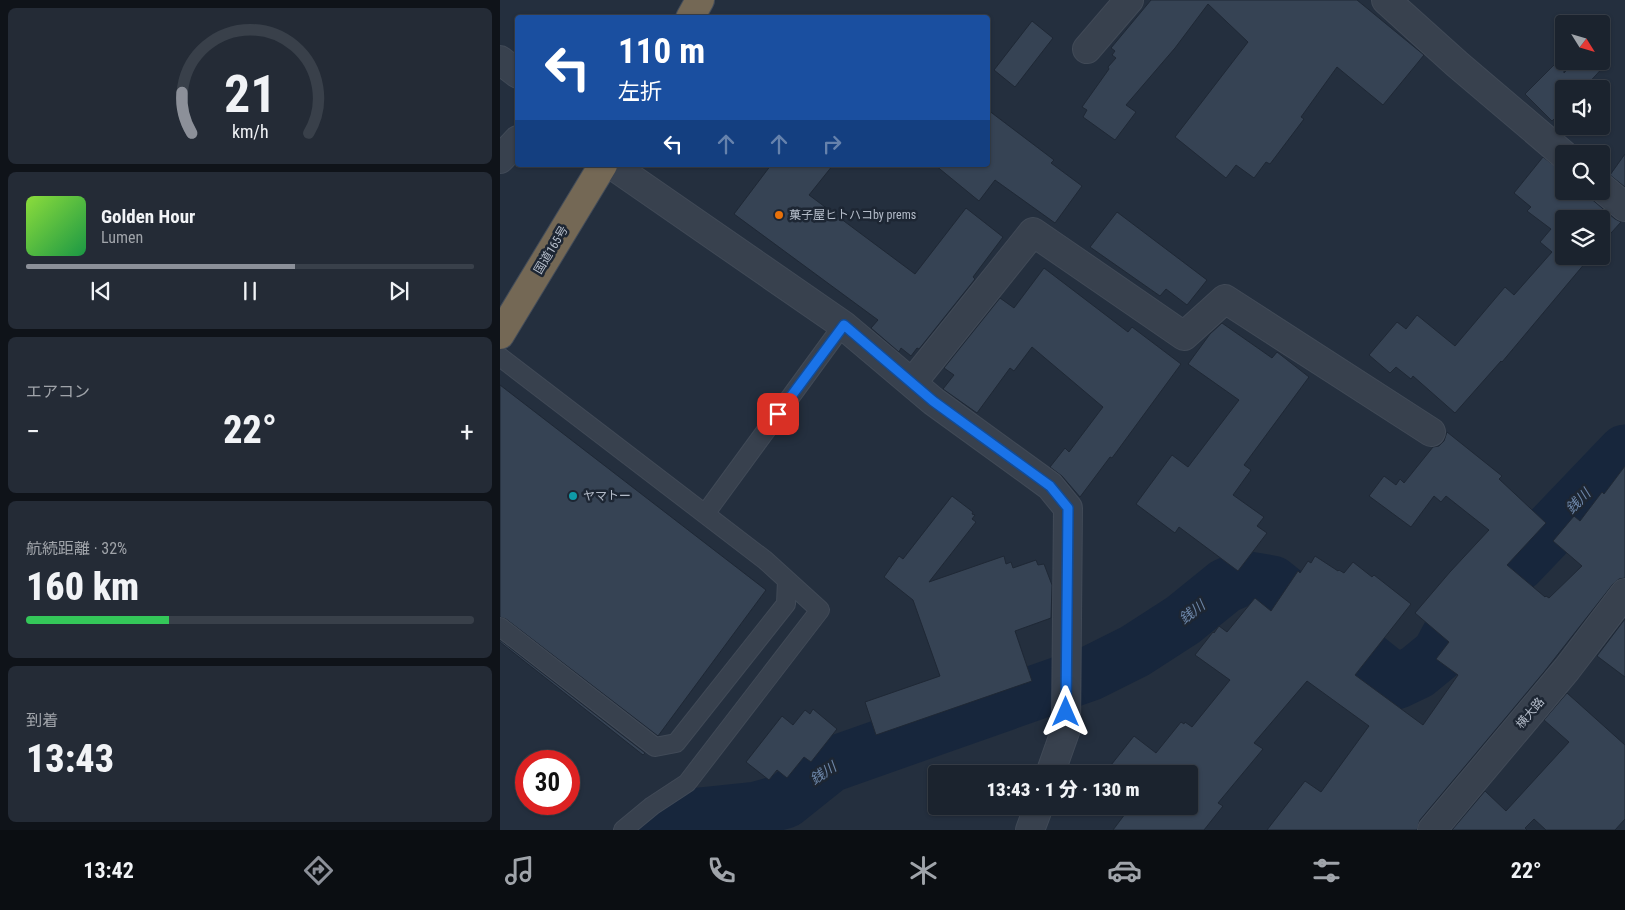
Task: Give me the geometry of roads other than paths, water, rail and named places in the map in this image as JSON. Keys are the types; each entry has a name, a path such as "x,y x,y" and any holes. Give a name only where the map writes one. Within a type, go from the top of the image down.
{"highway":[{"path":"692,15 700,0"},
{"name":"国道165号","path":"500,334 602,167"}],"street":[{"path":"1087,48 1129,0"},
{"path":"1386,0 1457,64 1555,147"},
{"path":"500,60 515,72"},
{"path":"500,159 515,143"},
{"path":"615,167 844,325 933,401 1050,486 1068,508 1066,729 1053,765"},
{"path":"1610,194 1625,207"},
{"path":"912,383 1033,232 1184,336 1226,299 1430,432"},
{"name":"横大路","path":"1432,830 1567,668 1625,594"},
{"path":"1030,830 1035,815"}],"lane":[{"path":"705,514 844,325"},
{"path":"500,357 765,560 820,610 687,783 652,806 622,830"},
{"path":"500,628 655,747 676,743 786,604 787,580"}],"waterway":[{"name":"銭川","path":"666,830 690,816 757,809 785,801 830,765 1091,673 1135,651 1183,620 1225,586 1243,578 1272,583 1396,682 1417,672 1439,654 1453,628 1476,598 1518,564 1625,452"}],"place":[{"name":"菓子屋ヒトハコby prems","path":"779,215"},
{"name":"ヤマトー","path":"573,496"}]}
